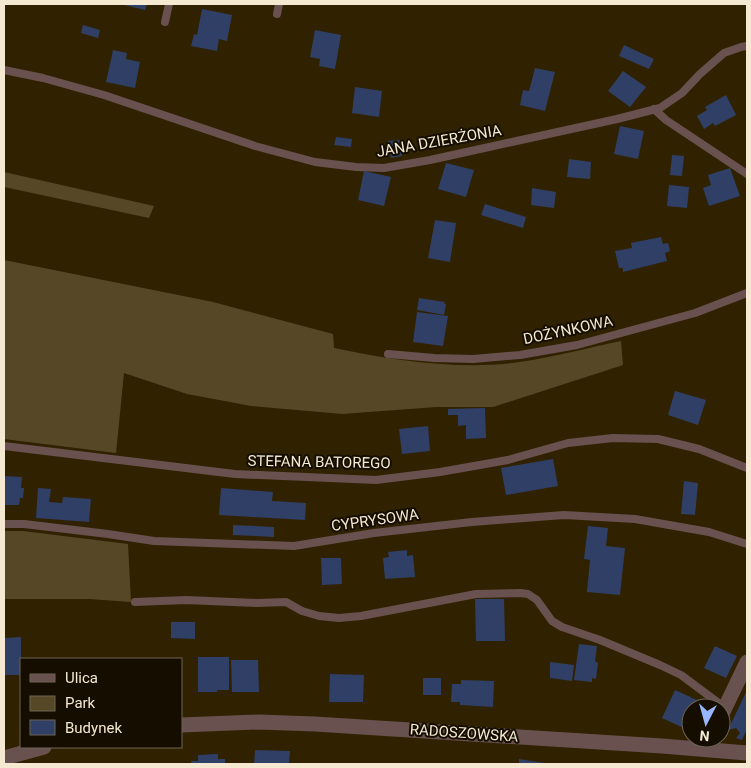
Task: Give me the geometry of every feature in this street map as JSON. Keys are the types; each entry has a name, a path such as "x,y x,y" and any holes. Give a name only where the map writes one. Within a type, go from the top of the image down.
{"street":[{"path":"730,698 747,662"},
{"name":"RADOSZOWSKA","path":"182,725 259,722 681,742"},
{"path":"4,758 40,748"},
{"name":"RADOSZOWSKA","path":"728,748 747,753"}],"lane":[{"path":"165,22 169,4"},
{"path":"277,14 279,4"},
{"name":"JANA DZIERŻONIA","path":"4,70 43,78 104,95 256,146 316,162 384,168 430,160 660,108 682,92 724,53 747,46"},
{"path":"654,110 747,174"},
{"name":"DOŻYNKOWA","path":"388,354 473,359 577,345 687,316 747,293"},
{"name":"STEFANA BATOREGO","path":"4,446 235,474 376,480 440,472 508,460 568,443 613,438 658,439 699,449 747,468"},
{"name":"CYPRYSOWA","path":"4,524 24,524 108,534 154,542 294,546 374,533 472,522 564,516 635,519 709,532 747,544"},
{"path":"135,602 186,600 256,603 286,602 311,614 340,618 361,616 476,594 528,594 537,600 552,621 562,628 600,640 667,668 681,675 707,698"}],"green space":[{"path":"4,172 154,206 149,218 4,187"},
{"path":"4,260 213,302 333,334 334,348 379,357 451,365 498,364 545,358 621,341 623,365 493,407 436,407 342,414 251,406 187,394 124,373 116,453 4,439"},
{"path":"4,531 23,531 128,544 131,602 89,599 4,599"}],"building":[{"path":"120,4 147,4 145,10"},
{"path":"202,9 232,15 227,41 219,39 217,51 191,46 194,34 197,35"},
{"path":"83,25 100,30 98,38 81,33"},
{"path":"315,30 341,35 335,69 319,66 320,59 310,57"},
{"path":"624,45 654,59 649,69 619,56"},
{"path":"113,50 127,53 126,59 140,62 135,88 106,82"},
{"path":"535,68 555,72 545,111 520,105 523,90 529,91"},
{"path":"623,71 646,87 630,107 608,91"},
{"path":"355,87 382,91 379,117 352,113"},
{"path":"726,95 736,115 715,126 713,123 704,129 697,116 707,110 705,107"},
{"path":"620,126 644,131 638,159 614,154"},
{"path":"336,137 352,139 351,147 334,145"},
{"path":"400,140 402,156 391,158 388,141"},
{"path":"672,155 684,156 682,176 670,175"},
{"path":"569,159 591,162 590,179 567,177"},
{"path":"446,163 474,170 466,197 438,189"},
{"path":"730,168 740,196 709,206 703,188 711,185 708,175"},
{"path":"364,171 391,177 384,206 358,200"},
{"path":"669,185 689,187 687,208 667,206"},
{"path":"532,188 556,192 554,208 531,205"},
{"path":"485,204 526,217 523,228 481,215"},
{"path":"435,220 456,223 450,262 428,258"},
{"path":"661,237 663,244 668,243 670,251 665,253 667,261 623,272 623,268 619,268 615,251 632,248 631,243"},
{"path":"419,298 445,302 444,315 417,310"},
{"path":"417,312 448,316 443,346 413,342"},
{"path":"675,391 706,400 698,425 668,415"},
{"path":"485,408 486,438 466,439 466,425 458,426 458,415 448,415 448,409"},
{"path":"428,426 430,451 402,454 399,429"},
{"path":"553,459 558,486 506,495 501,468"},
{"path":"4,476 22,477 21,488 24,488 23,498 20,498 19,505 4,505"},
{"path":"684,481 698,483 695,515 681,514"},
{"path":"38,488 51,489 49,502 62,503 63,497 91,499 89,522 36,518"},
{"path":"221,488 273,492 272,501 306,503 305,520 219,515"},
{"path":"233,525 274,527 274,537 233,535"},
{"path":"588,526 608,528 606,546 625,548 620,595 587,592 590,560 584,559"},
{"path":"407,550 407,556 413,555 415,577 385,579 383,558 389,557 388,552"},
{"path":"321,558 341,558 342,584 322,585"},
{"path":"475,599 504,599 505,641 476,641"},
{"path":"171,622 195,622 195,639 171,638"},
{"path":"21,637 20,675 4,675 4,638"},
{"path":"579,644 597,646 595,661 598,663 596,679 592,678 592,682 574,680"},
{"path":"715,646 737,656 726,678 704,668"},
{"path":"198,657 229,657 229,690 198,692"},
{"path":"231,660 258,660 259,692 232,692"},
{"path":"550,662 574,665 572,681 550,678"},
{"path":"330,674 364,675 363,702 329,702"},
{"path":"423,678 441,678 441,695 423,695"},
{"path":"461,680 494,681 493,707 460,705 460,702 451,702 452,684 461,684"},
{"path":"675,690 692,698 681,698 681,727 662,718"},
{"path":"747,690 747,729 742,740 736,738 740,733 736,728 731,729 731,724"},
{"path":"255,750 290,751 289,764 254,764"},
{"path":"218,754 218,759 225,759 225,764 192,764 191,761 198,761 198,755"},
{"path":"519,759 544,763 544,764 519,764"}]}
